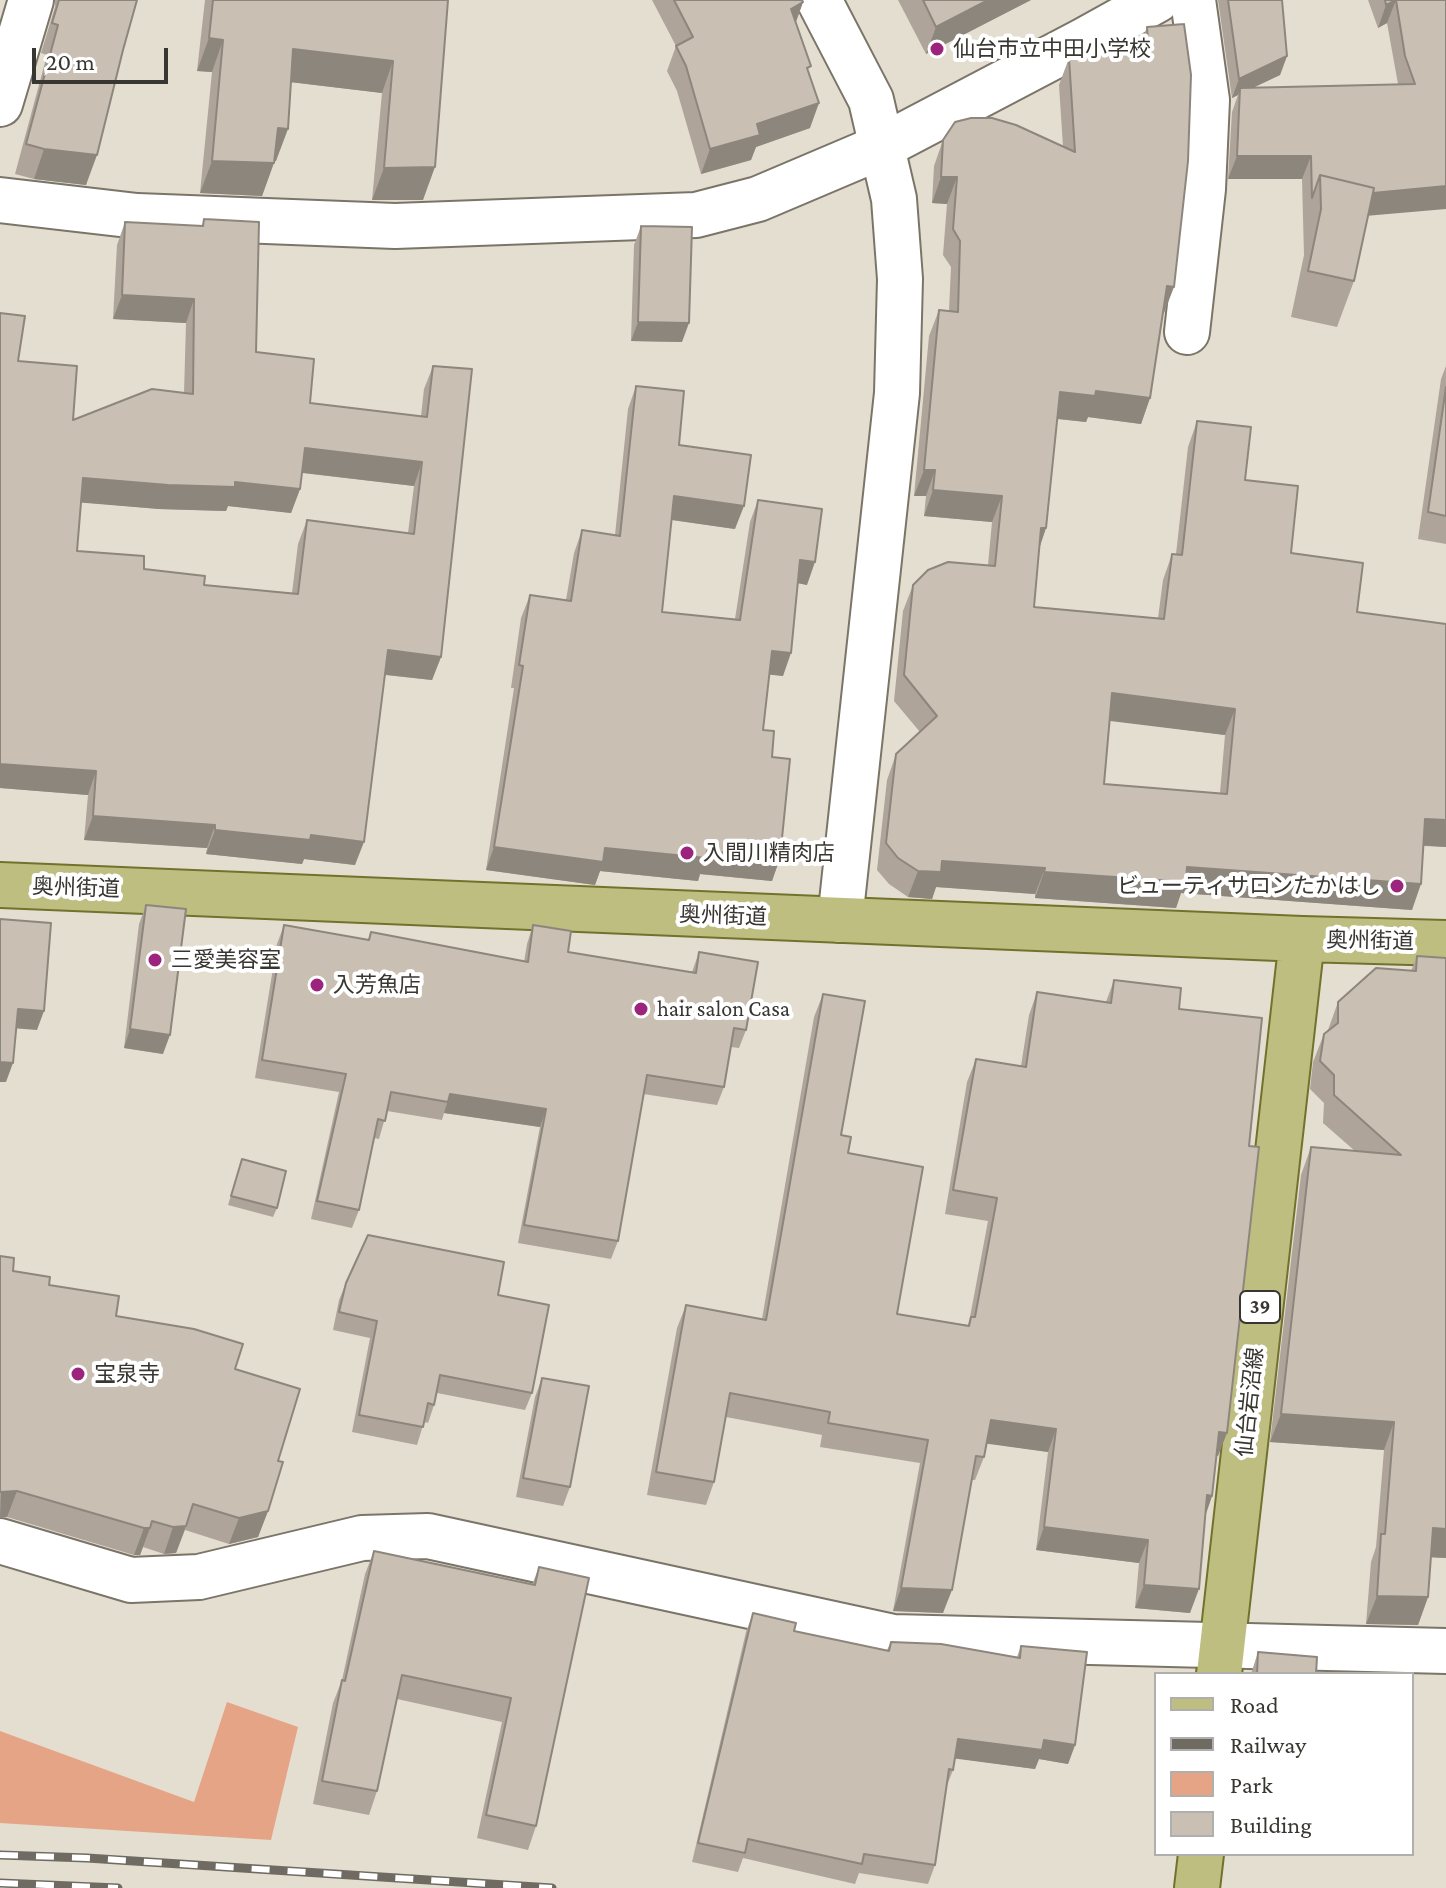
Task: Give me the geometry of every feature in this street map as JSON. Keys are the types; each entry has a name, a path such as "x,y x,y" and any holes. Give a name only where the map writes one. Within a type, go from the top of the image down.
{"main road":[{"name":"奥州街道","path":"0,885 1446,943"},
{"name":"仙台岩沼線","path":"1221,1659 1302,939"},
{"path":"1197,1888 1201,1856"}],"street":[{"path":"0,104 31,0"},
{"path":"819,0 871,100 894,199 900,279 897,393 840,920"},
{"path":"0,200 137,216 395,226 696,215 758,199 883,146 1157,0"},
{"path":"1187,332 1203,189 1207,100 1193,0"},
{"path":"0,1541 131,1580 199,1577 362,1538 428,1536 893,1637 1221,1659 1446,1651"}],"green space":[{"path":"227,1702 298,1727 271,1840 0,1823 0,1731 194,1802"}],"building":[{"path":"59,0 137,0 97,155 26,144 58,25 52,23"},
{"path":"213,0 448,0 435,167 384,168 393,61 293,49 288,129 278,128 274,163 212,161 223,40 209,38"},
{"path":"674,0 802,0 791,9 811,66 807,68 819,103 757,124 760,135 710,149 686,66 676,46 693,37"},
{"path":"923,0 988,0 936,27"},
{"path":"1228,0 1282,0 1287,56 1239,79"},
{"path":"1396,0 1446,0 1446,186 1373,193 1374,188 1320,175 1312,198 1311,156 1237,156 1240,88 1415,84 1405,56"},
{"path":"1184,24 1191,75 1188,161 1174,287 1167,286 1150,398 1096,391 1095,396 1060,392 1046,528 1041,528 1034,607 1164,619 1172,554 1182,555 1197,421 1251,427 1245,480 1298,486 1291,553 1363,563 1357,612 1446,624 1446,820 1425,819 1421,884 1187,867 1186,882 942,861 941,872 918,871 898,858 886,843 896,754 937,716 904,675 913,585 928,570 948,562 995,566 1002,496 933,490 935,470 924,470 939,310 958,312 960,241 953,229 957,177 941,177 943,140 955,122 992,118 1016,125 1075,152 1069,58 1087,57 1086,47 1148,42 1147,27","holes":["1112,693 1235,709 1227,794 1104,784"]},
{"path":"1320,175 1374,188 1354,281 1308,271 1321,209"},
{"path":"204,219 259,222 256,352 314,359 310,403 427,417 433,366 472,369 441,657 388,650 364,842 311,835 310,840 215,830 215,825 93,816 96,771 0,764 0,313 25,316 18,361 77,366 73,420 152,389 193,394 194,299 122,295 125,222 203,226","holes":["305,448 422,462 414,534 307,520 298,594 204,585 205,576 144,569 144,556 77,551 83,478 235,487 235,482 300,489"]},
{"path":"641,226 692,227 689,323 638,322"},
{"path":"636,386 684,391 679,445 751,455 744,506 674,496 662,612 740,620 758,500 822,509 815,562 800,560 791,653 772,651 763,730 774,731 772,757 790,759 780,858 707,851 706,858 605,848 603,862 494,847 523,666 519,665 530,595 571,601 582,530 620,536"},
{"path":"1446,387 1446,516 1428,512"},
{"path":"146,905 186,909 170,1035 130,1029"},
{"path":"0,919 51,923 44,1011 18,1009 13,1063 0,1062"},
{"path":"284,925 369,940 371,932 528,962 533,925 571,931 568,952 696,973 699,952 758,962 746,1030 734,1028 724,1087 647,1075 618,1241 524,1225 546,1109 450,1094 448,1102 391,1092 385,1121 378,1119 359,1210 317,1201 346,1074 262,1060"},
{"path":"1417,956 1446,958 1446,1529 1433,1528 1428,1597 1377,1596 1394,1422 1281,1414 1311,1147 1401,1155 1334,1095 1334,1075 1320,1061 1324,1034 1338,1023 1338,1002 1376,968 1416,971"},
{"path":"1114,980 1181,988 1179,1009 1262,1018 1249,1146 1259,1147 1227,1433 1219,1432 1212,1496 1207,1495 1199,1589 1144,1585 1148,1540 1044,1527 1056,1429 991,1420 984,1457 976,1456 952,1590 901,1588 928,1440 828,1423 830,1412 730,1393 714,1482 656,1472 686,1305 766,1320 823,994 865,1001 841,1135 851,1137 848,1153 923,1167 897,1314 969,1326 971,1317 975,1317 997,1198 953,1190 976,1059 1026,1067 1037,992 1111,1003"},
{"path":"242,1159 286,1171 277,1208 231,1196"},
{"path":"368,1235 504,1262 498,1295 549,1305 532,1393 440,1375 434,1405 428,1403 423,1427 359,1415 377,1321 339,1312 346,1283"},
{"path":"0,1256 14,1258 13,1271 50,1277 49,1285 119,1296 116,1316 194,1329 243,1344 235,1369 300,1389 278,1461 283,1462 268,1511 239,1518 193,1504 186,1526 173,1527 152,1521 150,1528 144,1528 17,1491 0,1492"},
{"path":"542,1378 589,1386 570,1487 523,1478"},
{"path":"374,1551 535,1585 539,1567 589,1578 536,1826 486,1815 511,1698 402,1675 377,1791 322,1781 342,1680 345,1681"},
{"path":"753,1613 796,1623 794,1631 889,1651 891,1642 941,1644 1020,1658 1021,1646 1087,1652 1075,1745 1044,1740 1042,1750 958,1739 953,1770 949,1769 935,1865 864,1854 862,1864 748,1839 745,1853 698,1843"},
{"path":"1258,1652 1317,1657 1316,1672 1257,1672"}],"railway":[{"path":"0,1855 552,1888"},
{"path":"0,1883 118,1888"}],"place":[{"name":"仙台市立中田小学校","path":"937,49"},
{"name":"入間川精肉店","path":"687,853"},
{"name":"ビューティサロンたかはし","path":"1397,886"},
{"name":"三愛美容室","path":"155,960"},
{"name":"入芳魚店","path":"317,985"},
{"name":"hair salon Casa","path":"641,1009"},
{"name":"宝泉寺","path":"78,1374"}]}
